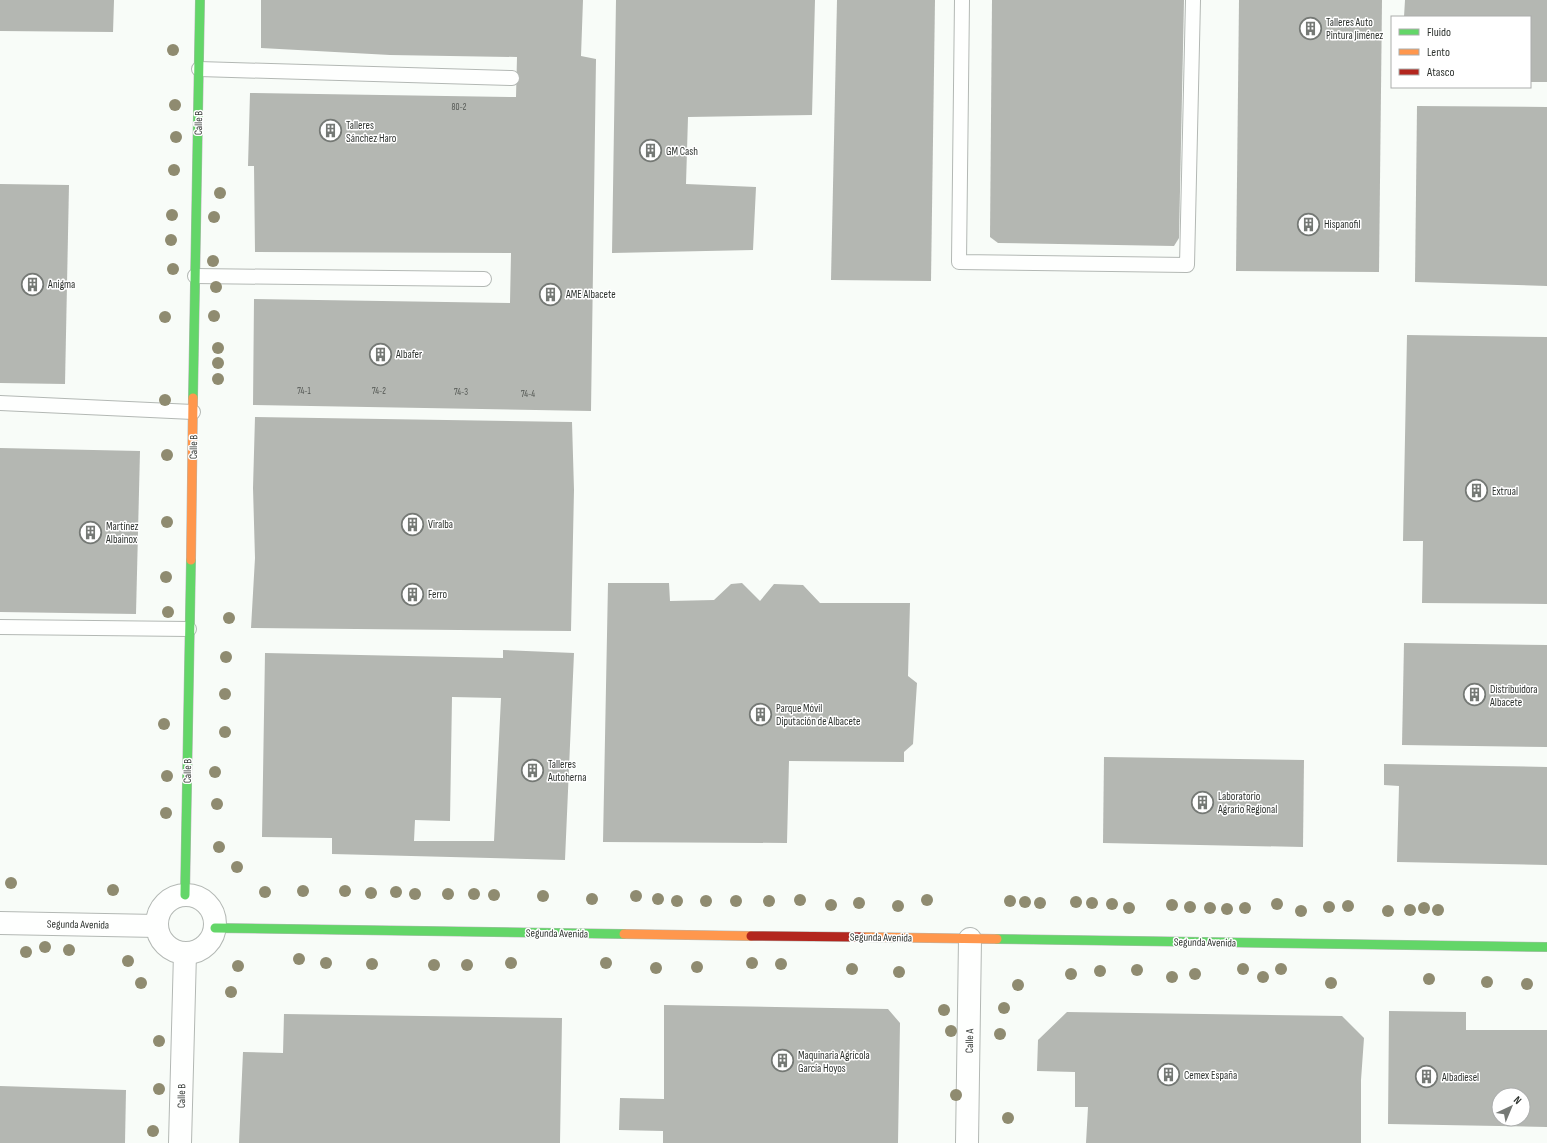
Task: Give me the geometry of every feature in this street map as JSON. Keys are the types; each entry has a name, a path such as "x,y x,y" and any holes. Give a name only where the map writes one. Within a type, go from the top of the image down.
{"street":[{"name":"Calle B","path":"185,895 200,0"},
{"path":"185,895 195,896 204,901 211,909 215,918 215,928 212,938 205,946 196,952 186,953 175,951 166,945 160,937 157,926 158,917 164,905 176,897 185,895"},
{"name":"Segunda Avenida","path":"0,923 157,926"},
{"name":"Segunda Avenida","path":"215,928 1547,947"},
{"name":"Calle A","path":"967,1143 970,939"},
{"name":"Calle B","path":"180,1143 186,953"}],"lane":[{"path":"962,0 959,262 1187,264 1193,0"},
{"path":"199,69 512,78"},
{"path":"195,276 484,279"},
{"path":"0,403 193,412"},
{"path":"0,626 189,629"}],"building":[{"path":"0,0 114,0 113,32 0,31"},
{"path":"261,0 583,0 581,56 596,59 591,411 253,405 254,299 510,303 511,253 255,252 254,166 248,166 250,93 516,97 517,57 390,55 261,48"},
{"name":"GM Cash","path":"616,0 815,0 812,115 688,117 686,184 756,187 753,250 612,253"},
{"path":"837,0 935,0 931,281 831,280"},
{"path":"992,0 1184,0 1179,238 1174,246 998,243 990,237"},
{"path":"1239,0 1382,0 1379,272 1236,271"},
{"path":"1405,0 1547,0 1547,82 1531,82 1531,16 1404,16"},
{"path":"1417,106 1547,107 1547,286 1415,282"},
{"name":"Anigma","path":"0,184 69,185 65,384 0,383"},
{"path":"1407,335 1547,337 1547,604 1422,603 1423,541 1403,541"},
{"path":"255,417 572,422 574,490 571,631 251,628 255,558 253,488"},
{"name":"Martínez Albainox","path":"0,448 140,451 136,614 0,612"},
{"name":"Parque Móvil Diputación de Albacete","path":"608,583 669,583 670,601 714,600 731,584 742,583 760,601 774,584 803,585 820,603 910,603 908,676 917,683 913,744 904,752 904,762 789,761 787,843 603,842"},
{"name":"Distribuidora Albacete","path":"1404,643 1547,645 1547,747 1402,745"},
{"path":"503,650 574,653 565,860 332,854 332,838 262,837 265,653 503,658","holes":["452,697 501,698 494,841 414,841 415,820 450,821"]},
{"name":"Laboratorio Agrario Regional","path":"1104,757 1304,760 1303,847 1103,843"},
{"path":"1384,764 1547,767 1547,865 1397,862 1399,786 1384,785"},
{"name":"Maquinaria Agrícola García Hoyos","path":"664,1005 888,1009 900,1023 898,1143 663,1143 663,1131 619,1130 620,1098 664,1099"},
{"path":"1389,1011 1466,1012 1466,1030 1547,1030 1547,1127 1531,1127 1531,1087 1491,1087 1491,1126 1388,1124"},
{"name":"Cemex España","path":"1067,1012 1342,1016 1364,1038 1361,1080 1361,1143 1086,1143 1088,1107 1075,1107 1075,1072 1037,1071 1038,1040"},
{"path":"284,1014 562,1018 560,1143 239,1143 243,1052 283,1053"},
{"path":"0,1086 126,1090 125,1143 0,1143"}],"traffic: fast":[{"path":"193,398 200,0"},
{"path":"185,895 191,560"},
{"path":"215,928 624,934"},
{"path":"997,939 1547,947"}],"traffic: slow":[{"path":"191,560 193,398"},
{"path":"624,934 751,936"},
{"path":"862,937 997,939"}],"traffic: jam":[{"path":"751,936 862,937"}],"place":[{"name":"Talleres Auto Pintura Jiménez","path":"1310,28"},
{"name":"Talleres Sánchez Haro","path":"331,131"},
{"name":"GM Cash","path":"650,151"},
{"name":"Hispanofil","path":"1308,224"},
{"name":"Anigma","path":"33,284"},
{"name":"AME Albacete","path":"551,294"},
{"name":"Albafer","path":"381,354"},
{"name":"Extrual","path":"1476,491"},
{"name":"Viralba","path":"413,524"},
{"name":"Martínez Albainox","path":"91,532"},
{"name":"Ferro","path":"412,594"},
{"name":"Distribuidora Albacete","path":"1475,695"},
{"name":"Parque Móvil Diputación de Albacete","path":"760,714"},
{"name":"Talleres Autoherna","path":"533,770"},
{"name":"Laboratorio Agrario Regional","path":"1203,802"},
{"name":"Maquinaria Agrícola García Hoyos","path":"782,1061"},
{"name":"Cemex España","path":"1169,1075"},
{"name":"Albadiesel","path":"1427,1077"}]}
